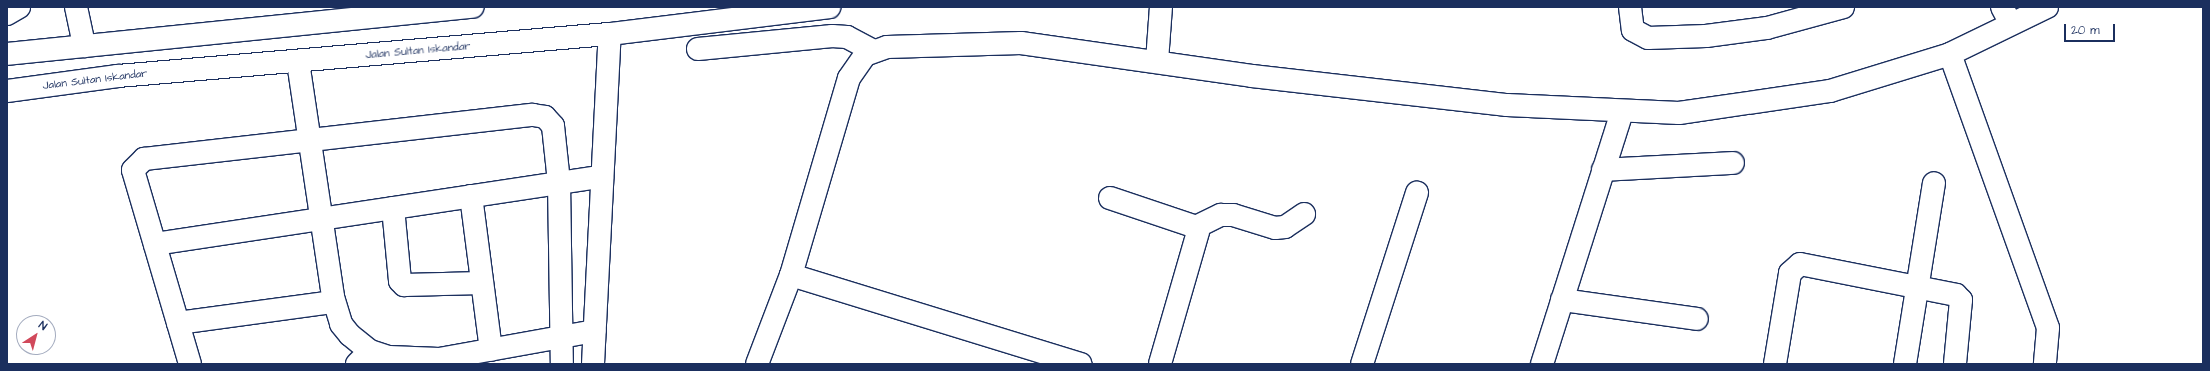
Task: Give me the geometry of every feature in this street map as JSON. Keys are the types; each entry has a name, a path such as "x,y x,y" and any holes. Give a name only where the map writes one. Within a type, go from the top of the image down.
{"street":[{"path":"7,14 19,7"},
{"path":"76,7 84,46"},
{"path":"7,54 473,7"},
{"name":"Jalan Sultan Iskandar","path":"7,90 118,76 298,62 610,34 829,7"},
{"path":"1157,61 1161,7"},
{"path":"1630,7 1633,30 1648,38 1706,36 1767,28 1843,7"},
{"path":"757,364 791,275 849,78 865,55 873,51 911,44 1021,42 1252,76 1507,105 1622,112 1679,113 1830,91 1950,54 2007,16 2047,7"},
{"path":"593,364 610,34"},
{"path":"698,49 832,36 856,40 873,51"},
{"path":"1950,54 2048,328 2045,364"},
{"path":"298,62 334,302 341,324 367,360 390,358 440,361 594,330"},
{"path":"1542,364 1622,112"},
{"path":"190,364 133,170 144,159 310,142 533,115 545,117 553,126 559,182 562,364"},
{"path":"1603,170 1733,164"},
{"path":"155,244 602,176"},
{"path":"1905,364 1916,287 1934,182"},
{"path":"1362,364 1417,193"},
{"path":"471,196 491,350"},
{"path":"1110,198 1196,227 1221,215 1233,215 1275,228 1285,226 1304,214"},
{"path":"393,208 400,281 404,286 482,283"},
{"path":"1160,364 1198,232 1196,227"},
{"path":"1775,364 1790,273 1794,267 1800,264 1956,295 1961,300 1955,364"},
{"path":"791,275 1081,364"},
{"path":"1562,300 1697,319"},
{"path":"178,323 334,302"}]}
